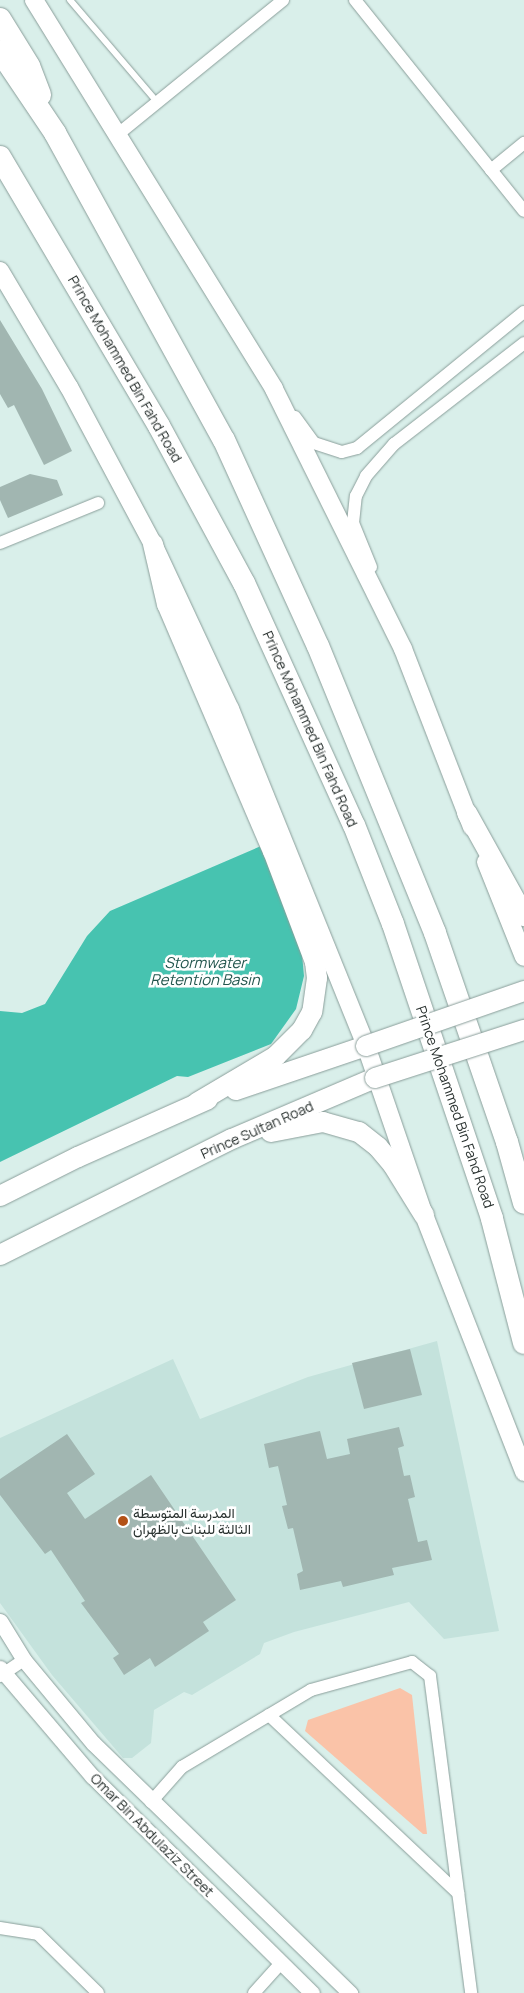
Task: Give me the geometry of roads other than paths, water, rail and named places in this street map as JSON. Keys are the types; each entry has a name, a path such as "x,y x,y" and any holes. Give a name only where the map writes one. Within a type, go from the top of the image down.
{"highway":[{"path":"0,19 29,66 55,133"},
{"path":"0,51 55,133 224,440 318,646 435,933 507,1142 524,1203"},
{"name":"Prince Mohammed Bin Fahd Road","path":"0,157 159,426 244,583 354,825 393,924 489,1210 524,1343"}],"main road":[{"path":"34,0 274,389 403,649 524,957"},
{"path":"0,272 69,387 152,544 230,709 366,1046 375,1078 424,1215 524,1472"},
{"path":"0,1196 197,1103 276,1056 302,1030 312,1012 317,978 315,962 273,851 167,604 152,544"},
{"path":"467,813 524,916"},
{"path":"197,1103 524,991"},
{"name":"Prince Sultan Road","path":"0,1255 232,1139 375,1078 524,1030"},
{"path":"232,1139 323,1122 345,1126 378,1147 424,1215"}],"street":[{"path":"118,135 283,0"},
{"path":"355,0 524,211"},
{"path":"491,170 524,143"},
{"path":"274,389 314,443 342,452 357,448 524,312"},
{"path":"403,649 353,523 356,496 366,476 394,444 524,343"},
{"path":"0,543 98,503"},
{"path":"0,1621 24,1660 93,1743 151,1802 350,1993"},
{"path":"1,1672 24,1660"},
{"path":"151,1802 182,1766 311,1690 412,1662 430,1676 471,1993"},
{"name":"Omar Bin Abdulaziz Street","path":"1,1672 92,1776 312,1993"},
{"path":"269,1715 458,1893"},
{"path":"0,1928 38,1934 98,1993"},
{"path":"254,1993 281,1963"}],"lane":[{"path":"70,0 158,103"}],"water":[{"name":"Stormwater Retention Basin","path":"261,846 301,943 304,976 296,1009 271,1044 188,1077 177,1076 0,1162 0,1011 22,1013 45,1004 87,936 110,911"}],"place":[{"name":"المدرسة المتوسطة الثالثة للبنات بالظهران","path":"123,1521"}]}
